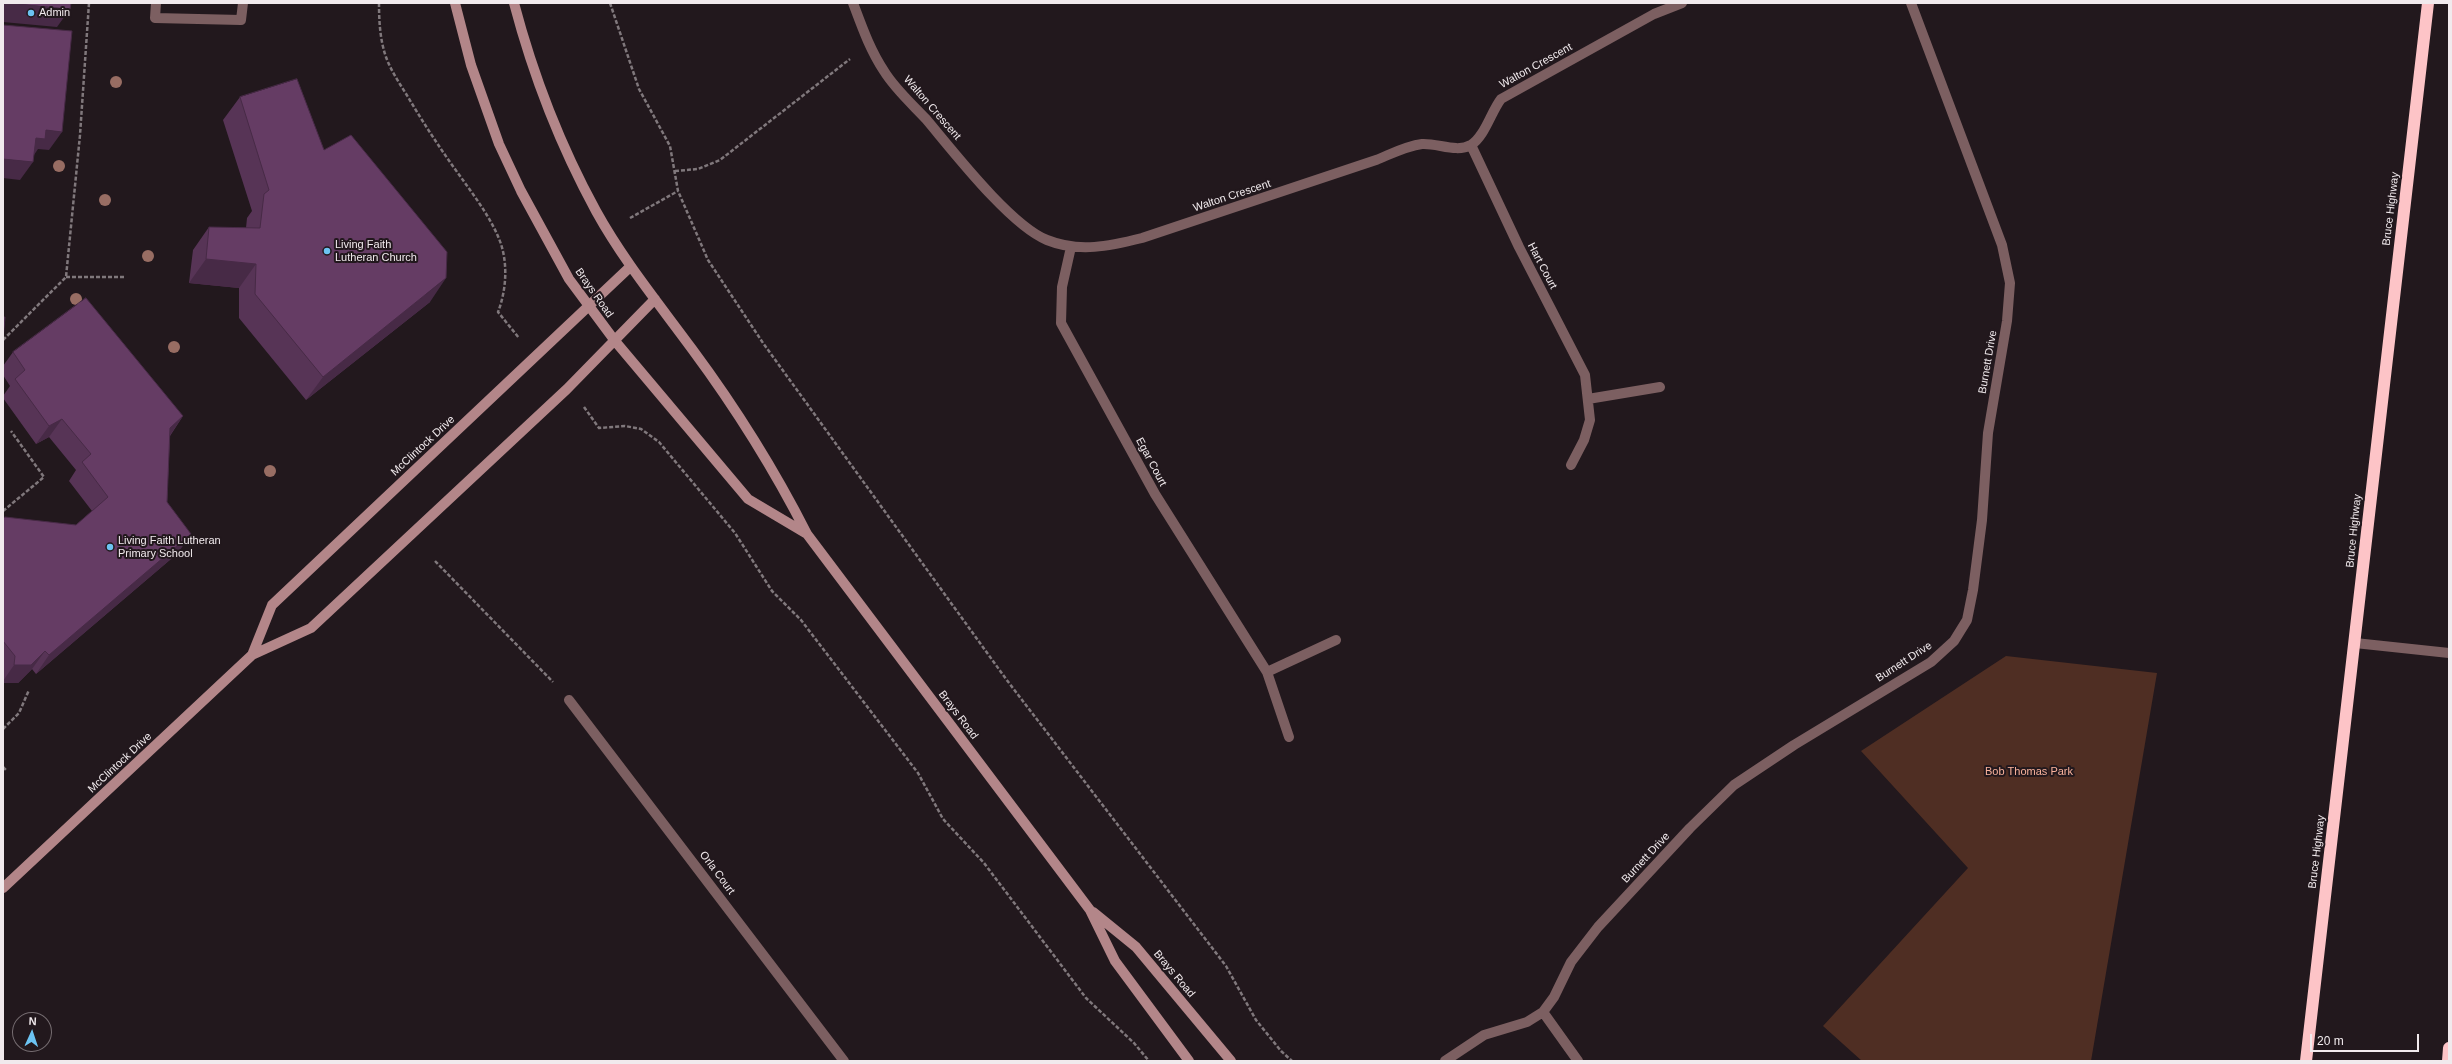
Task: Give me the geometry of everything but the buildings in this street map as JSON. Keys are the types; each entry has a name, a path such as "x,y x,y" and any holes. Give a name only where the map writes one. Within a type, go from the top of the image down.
{"highway":[{"name":"Bruce Highway","path":"2306,1061 2428,3"},
{"path":"2448,1061 2449,1048"}],"main road":[{"name":"Brays Road","path":"455,3 471,65 499,144 555,256 587,307 748,499 807,534"},
{"name":"Brays Road","path":"514,3 534,73 554,124 596,212 630,267 701,361 777,475 807,534 1090,910 1115,962 1189,1061"},
{"name":"McClintock Drive","path":"252,655 272,605 630,267"},
{"name":"McClintock Drive","path":"3,888 252,655 311,628 536,418 615,342 655,299"},
{"name":"Brays Road","path":"1090,910 1136,947 1231,1061"}],"street":[{"path":"156,3 155,18 241,20 242,3"},
{"name":"Walton Crescent","path":"853,3 868,44 885,73 990,193 1022,223 1046,240 1071,247 1105,247 1142,238 1376,160 1410,146 1423,144 1460,148 1471,145 1479,137 1493,110 1501,99 1654,14 1682,3"},
{"name":"Burnett Drive","path":"1445,1061 1484,1035 1527,1022 1543,1012 1554,997 1571,962 1593,933 1690,828 1734,785 1794,745 1931,662 1954,641 1967,620 1973,590 1982,520 1988,433 2008,321 2010,283 2002,245 1912,3"},
{"name":"Hart Court","path":"1471,145 1518,247 1576,354 1585,375 1590,420 1584,440 1571,465"},
{"name":"Egar Court","path":"1071,247 1062,288 1061,322 1155,494 1268,672 1289,737"},
{"path":"1588,399 1660,387"},
{"path":"1268,672 1336,640"},
{"path":"2355,643 2449,653"},
{"name":"Orla Court","path":"569,700 844,1061"},
{"path":"1543,1012 1578,1061"}],"path":[{"path":"3,340 66,277 80,135 89,3"},
{"path":"379,3 379,22 382,44 392,71 434,141 480,204 501,244 505,280 503,298 498,312 520,338"},
{"path":"610,3 639,89 670,146 678,191 708,260 763,343 1006,679 1226,966 1256,1020 1281,1051 1292,1061"},
{"path":"675,171 698,168 720,160 868,44"},
{"path":"630,218 678,191"},
{"path":"66,277 124,277"},
{"path":"587,409 599,428 625,426 641,429 658,442 735,533 772,591 801,620 918,773 943,819 984,863 1086,998 1134,1043 1149,1061"},
{"path":"3,511 44,477 10,431"},
{"path":"435,562 536,663 569,700"},
{"path":"3,729 19,713 29,690"},
{"path":"3,767 7,771"}],"green space":[{"name":"Bob Thomas Park","path":"2006,656 2157,673 2091,1061 1862,1061 1823,1026 1968,868 1861,751"}],"place":[{"name":"Admin","path":"31,13"},
{"name":"Living Faith Lutheran Church","path":"327,251"},
{"name":"Living Faith Lutheran Primary School","path":"110,547"}]}
